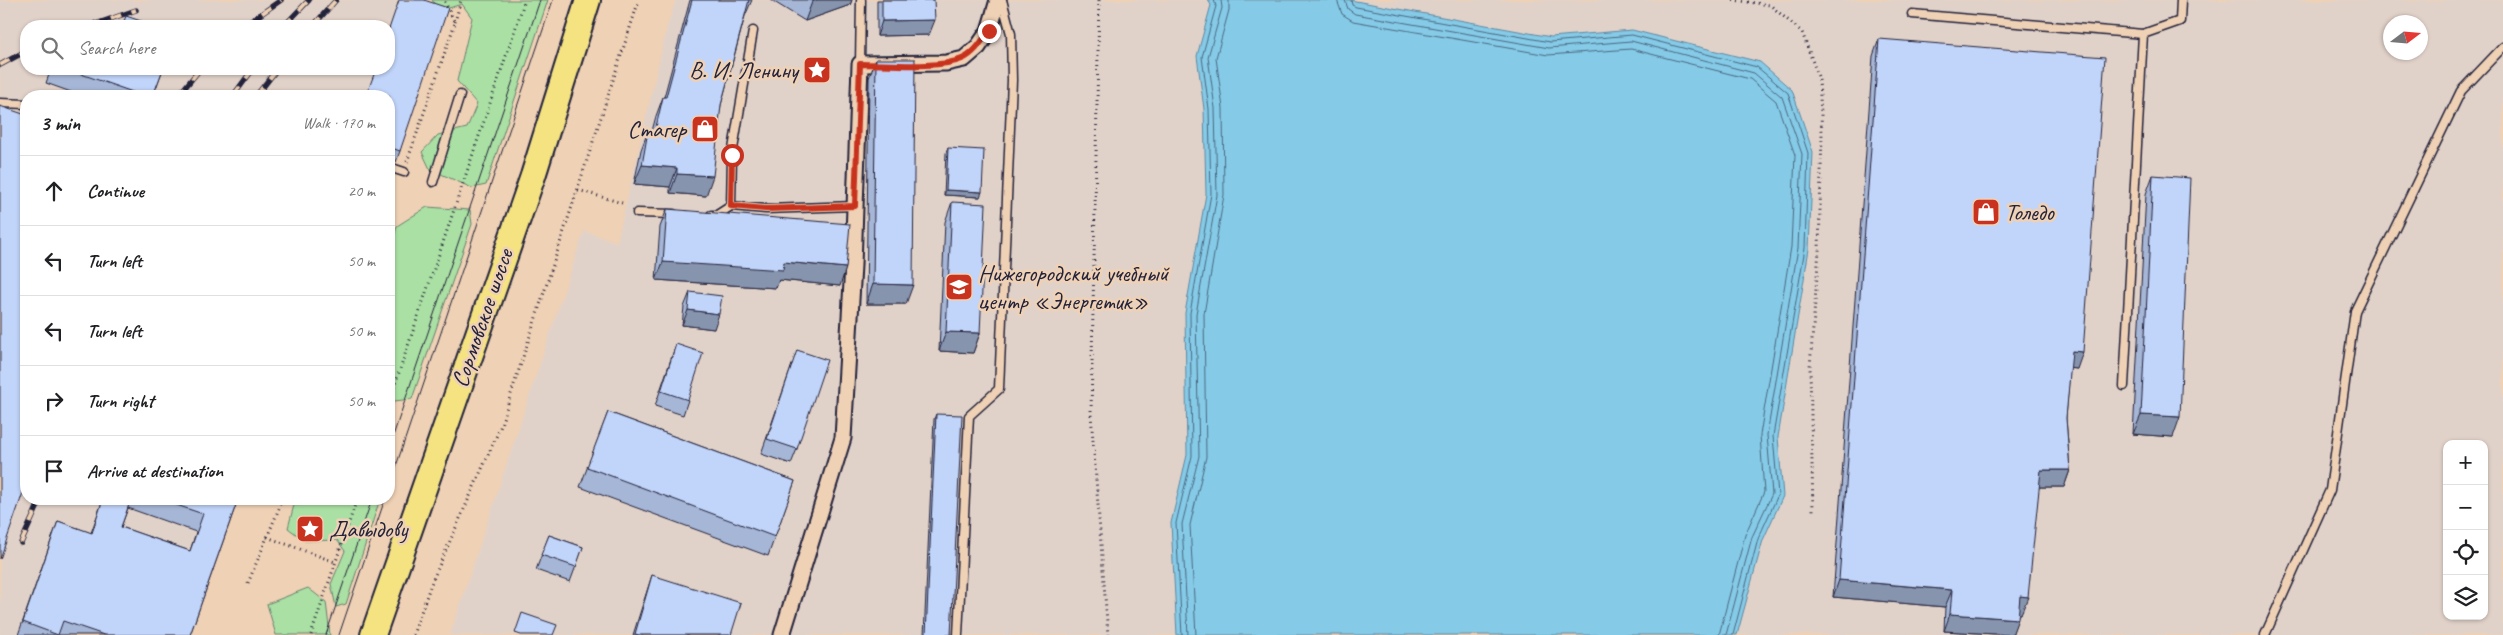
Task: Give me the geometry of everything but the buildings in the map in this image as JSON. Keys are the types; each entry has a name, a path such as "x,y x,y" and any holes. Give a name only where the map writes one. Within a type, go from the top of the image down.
{"main road":[{"name":"Сормовское шоссе","path":"373,635 533,176 588,0"}],"street":[{"path":"782,635 843,438 860,64 946,63 964,59 978,47 989,31 998,0"}],"lane":[{"path":"860,64 861,0"},
{"path":"958,635 969,416 999,389 1012,80 1011,34 1002,0"},
{"path":"1912,14 2143,34 2180,21 2181,0"},
{"path":"731,206 732,155 753,31"},
{"path":"2124,386 2143,34"},
{"path":"2266,635 2330,490 2355,311 2460,91 2503,47"},
{"path":"433,182 460,95"},
{"path":"0,103 20,104"},
{"path":"395,169 404,172"},
{"path":"699,214 717,215 731,206 766,209 855,206"},
{"path":"637,213 681,214"}],"path":[{"path":"444,0 455,23"},
{"path":"404,172 455,23 461,0"},
{"path":"395,384 525,0"},
{"path":"413,635 431,584 500,428 639,0"},
{"path":"1099,0 1090,414 1108,635"},
{"path":"1733,0 1770,5 1802,32 1819,79 1822,133 1819,250 1810,367 1813,511"},
{"path":"578,190 622,203"},
{"path":"248,583 281,505"},
{"path":"311,635 355,505"},
{"path":"267,538 336,562"}],"shaded area":[{"path":"0,0 391,0 444,19 395,162 395,90 20,90 20,505 236,505 190,635 0,635"},
{"path":"676,0 2503,0 2503,635 450,635 584,231 617,242 668,23"}],"green space":[{"path":"432,0 548,0 486,185 472,188 430,169 422,152 438,135 467,128 477,104 457,81 472,18 462,4 439,11"},
{"path":"427,207 470,210 472,224 412,399 395,401 395,233 397,226"},
{"path":"294,505 378,505 346,604 336,607 331,584 345,551 337,540 305,541 288,528"},
{"path":"308,588 326,602 330,635 276,635 267,604"}],"water":[{"path":"1208,0 1350,0 1551,37 1632,30 1760,62 1792,90 1813,152 1809,249 1778,437 1783,496 1763,540 1737,635 1177,635 1171,523 1187,455 1185,313 1206,194 1204,109 1197,56 1211,5"}],"tram line":[{"path":"395,430 540,0"},
{"path":"395,469 553,0"},
{"path":"326,635 370,505"},
{"path":"339,635 383,505"}],"railway":[{"path":"253,20 281,0"},
{"path":"290,20 309,0"},
{"path":"318,20 336,0"},
{"path":"107,20 136,10"},
{"path":"0,65 20,54"},
{"path":"183,90 195,75"},
{"path":"237,90 249,75"},
{"path":"261,90 272,75"},
{"path":"21,543 38,505"}],"place":[{"name":"В. И. Ленину","path":"817,70"},
{"name":"Стагер","path":"705,129"},
{"name":"Толедо","path":"1986,212"},
{"name":"Нижегородский учебный центр «Энергетик»","path":"959,287"},
{"name":"Давыдову","path":"310,529"}],"route":[{"path":"732,155 731,206 766,209 855,206 860,64 946,63 964,59 978,47 989,31"}]}
